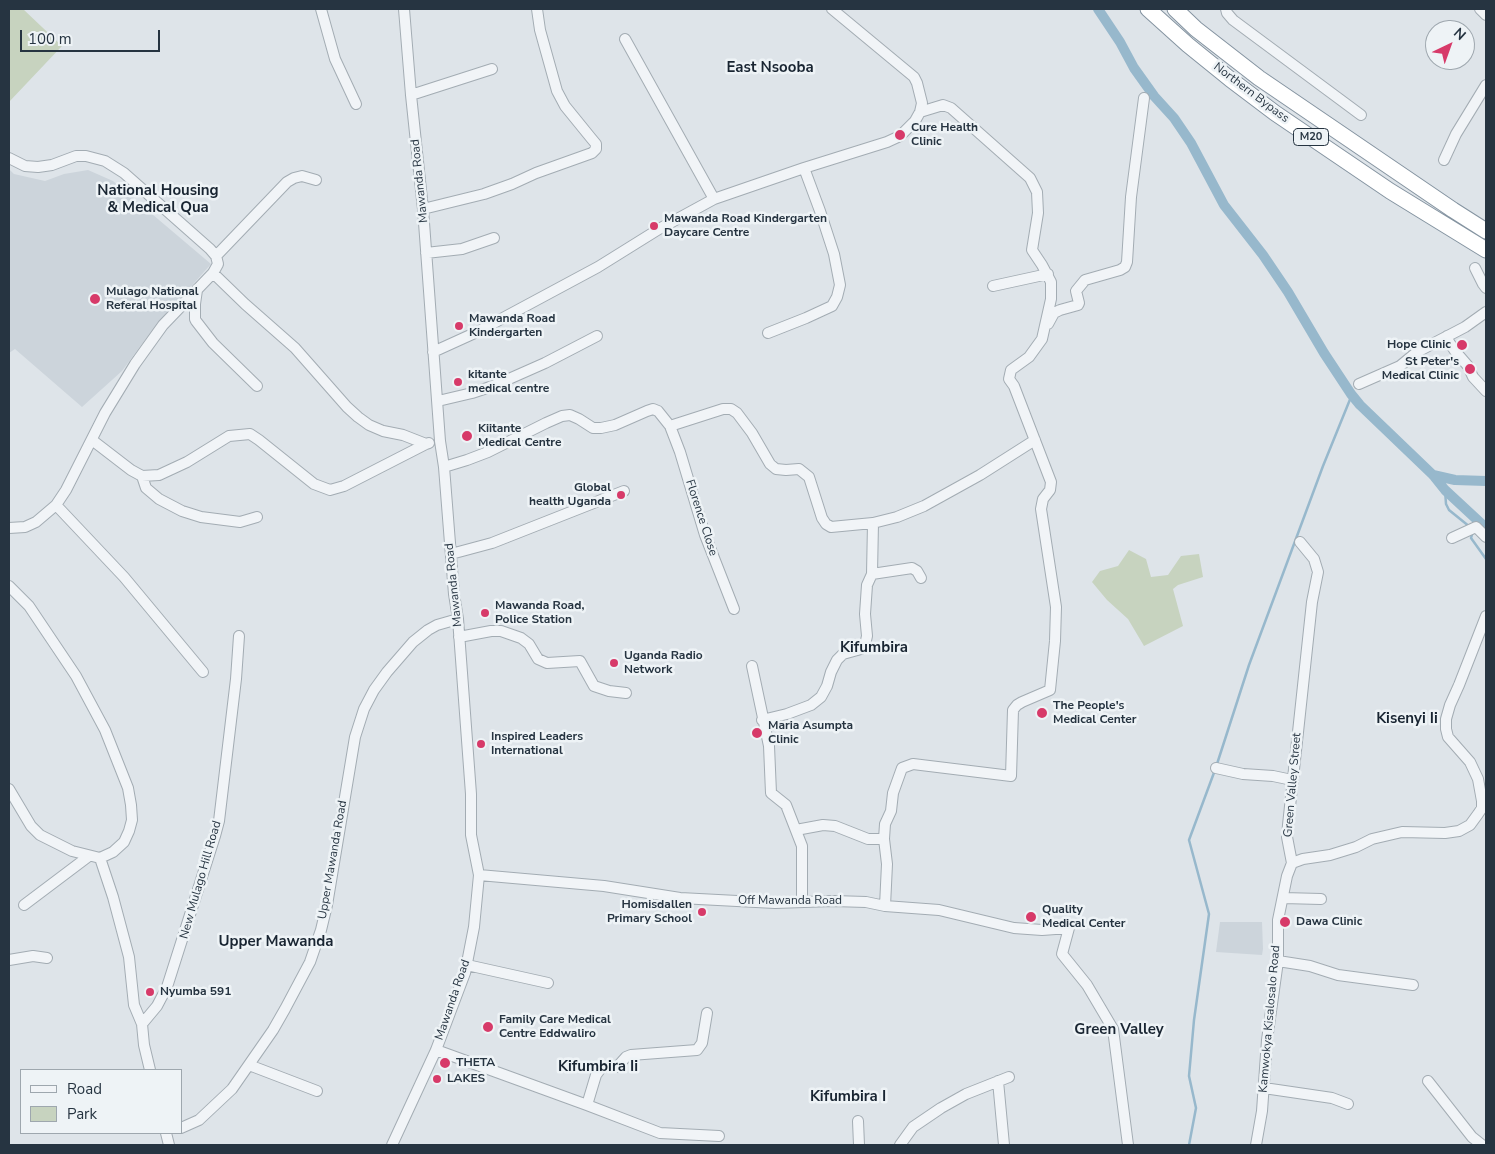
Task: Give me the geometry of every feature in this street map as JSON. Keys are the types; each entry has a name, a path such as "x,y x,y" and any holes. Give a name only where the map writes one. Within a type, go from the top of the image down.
{"highway":[{"name":"Northern Bypass","path":"1148,9 1195,51 1275,112 1390,191 1486,250"},
{"name":"Northern Bypass","path":"1175,9 1196,29 1259,78 1486,231"}],"street":[{"path":"321,9 335,59 356,104"},
{"name":"Mawanda Road","path":"392,1145 436,1050 465,973 474,927 480,875 471,835 471,794 458,620 440,441 423,209 404,9"},
{"path":"423,209 484,194 592,153 596,149 596,144 565,106 557,91 540,30 537,9"},
{"path":"433,352 477,332 598,267 659,229 714,199 887,142 900,136 915,121 920,112 922,103 914,77 832,9"},
{"path":"1226,9 1232,20 1362,116"},
{"path":"1480,9 1486,15"},
{"path":"626,39 714,199"},
{"path":"411,95 492,69"},
{"path":"1444,160 1456,134 1486,85"},
{"path":"885,906 887,864 884,839 885,824 891,811 893,793 902,768 912,764 1010,776 1013,710 1022,702 1050,690 1056,607 1041,509 1043,499 1050,490 1051,482 1014,386 1009,379 1011,370 1030,357 1042,339 1054,314 1060,310 1078,305 1076,291 1085,280 1125,267 1127,262 1131,197 1144,98"},
{"path":"920,112 943,105 951,108 1030,178 1037,192 1038,199 1038,213 1032,250 1048,274 1052,290 1042,339"},
{"path":"9,158 25,166 38,167 52,165 76,156 86,156 105,161 124,173 199,240 216,256 218,264 213,273 198,290 167,321 136,364 105,413 66,490 56,505 36,522 25,527 9,528"},
{"path":"768,333 832,306 840,285 834,254 804,168"},
{"path":"216,256 287,182 302,176 316,180"},
{"path":"426,253 462,249 494,238"},
{"path":"1475,268 1486,288"},
{"path":"213,273 295,348 358,417 383,432 403,435 426,444"},
{"path":"993,286 1048,274"},
{"path":"198,290 194,304 196,321 214,344 257,386"},
{"path":"1359,384 1400,366 1416,352 1466,327 1486,312"},
{"path":"438,401 493,386 546,363 597,336"},
{"path":"1447,336 1455,352 1468,366 1472,377 1486,391"},
{"path":"444,468 488,452 562,416 570,415 593,428 601,428 615,425 653,409 658,411 670,426 724,409 731,409 737,413 752,433 770,464 776,468 786,470 799,469 809,478 822,518 831,527 873,523 897,517 924,506 980,475 1035,440"},
{"name":"Florence Close","path":"670,426 680,452 705,535 734,608"},
{"path":"92,440 131,470 142,476 159,475 187,462 229,436 250,434 314,484 330,490 344,486 426,444 440,441"},
{"path":"142,476 146,488 159,499 182,511 201,517 240,522 257,517"},
{"path":"451,554 492,542 624,491"},
{"path":"56,505 124,577 203,672"},
{"path":"762,720 787,714 811,705 821,698 828,686 831,672 837,660 843,654 861,649 865,645 864,614 867,586 872,574 873,523"},
{"path":"1452,538 1471,529 1486,537"},
{"name":"Green Valley Street","path":"1292,863 1287,837 1292,780 1312,602 1318,572 1314,559 1300,542"},
{"path":"872,574 912,568 917,571 921,578"},
{"path":"9,586 29,606 76,676 105,730 128,788 132,820 129,831 124,842 113,852 100,858 64,848 40,834 31,826 9,789"},
{"path":"1292,863 1303,859 1330,855 1356,847 1372,839 1402,832 1445,833 1459,831 1470,825 1482,808 1484,801 1478,779 1470,762 1448,737 1446,719 1486,616"},
{"name":"Upper Mawanda Road","path":"182,1128 199,1120 232,1089 286,1009 310,962 321,930 336,854 355,737 364,709 374,690 387,672 414,642 428,630 438,625 458,620"},
{"path":"459,637 491,631 502,631 521,638 529,644 538,659 547,663 580,661 594,686 608,692 626,694"},
{"name":"New Mulago Hill Road","path":"142,1024 157,1006 167,987 219,821 236,679 239,636"},
{"path":"752,666 769,746 771,793 786,805 802,846 802,902"},
{"path":"1216,768 1243,774 1273,776 1292,780"},
{"path":"796,830 823,825 835,826 868,840 884,839"},
{"path":"24,905 89,856"},
{"path":"100,858 129,957 134,1005 142,1024 144,1045 150,1069"},
{"name":"Kamwokya Kisalosalo Road","path":"1256,1145 1264,1088 1267,1040 1278,961 1278,920 1287,876 1292,863"},
{"name":"Off Mawanda Road","path":"480,875 604,886 680,898 775,903 866,902 885,906 939,910 1014,928 1042,930 1069,928 1062,954 1087,986 1113,1029 1128,1145"},
{"path":"1283,898 1321,899"},
{"path":"9,960 34,956 47,958"},
{"path":"1278,961 1310,966 1338,975 1412,985"},
{"path":"467,965 548,983"},
{"path":"587,1105 596,1075 602,1067 618,1067 626,1057 631,1055 697,1050 702,1043 707,1013"},
{"path":"436,1050 660,1133 719,1136"},
{"path":"249,1064 317,1091"},
{"path":"900,1145 913,1127 940,1108 966,1094 1009,1077"},
{"path":"1428,1080 1472,1137 1482,1145"},
{"path":"998,1081 1004,1145"},
{"path":"1264,1088 1332,1098 1348,1104"},
{"path":"858,1121 859,1145"},
{"path":"1465,1145 1472,1137"}],"shaded area":[{"name":"Mulago National Referal Hospital","path":"9,169 14,174 45,181 64,174 88,170 113,181 211,264 150,333 122,371 82,407 15,349 9,353"},
{"path":"1220,922 1262,922 1262,955 1216,952"}],"green space":[{"path":"9,9 23,9 62,46 9,102"},
{"path":"1129,550 1146,559 1151,577 1168,575 1181,556 1199,554 1203,577 1178,585 1173,589 1183,626 1144,646 1128,619 1107,600 1092,582 1100,571 1118,566"}],"waterway":[{"path":"1098,9 1120,42 1134,68 1154,96 1174,118 1191,143 1224,205 1263,255 1288,292 1351,394 1360,405 1433,475 1445,490 1486,528"},
{"path":"1217,764 1249,665 1351,394"},
{"path":"1433,475 1455,480 1486,481"},
{"path":"1445,490 1446,504 1449,510 1470,527"},
{"path":"1473,531 1471,538 1486,559"},
{"path":"1189,1145 1196,1108 1189,1076 1194,1020 1209,914 1189,840 1215,770"}],"place":[{"name":"Cure Health Clinic","path":"900,135"},
{"name":"Mawanda Road Kindergarten Daycare Centre","path":"654,226"},
{"name":"Mulago National Referal Hospital","path":"95,299"},
{"name":"Mawanda Road Kindergarten","path":"459,326"},
{"name":"Hope Clinic","path":"1462,345"},
{"name":"St Peter's Medical Clinic","path":"1470,369"},
{"name":"kitante medical centre","path":"458,382"},
{"name":"Kiitante Medical Centre","path":"467,436"},
{"name":"Global health Uganda","path":"621,495"},
{"name":"Mawanda Road, Police Station","path":"485,613"},
{"name":"Uganda Radio Network","path":"614,663"},
{"name":"The People's Medical Center","path":"1042,713"},
{"name":"Maria Asumpta Clinic","path":"757,733"},
{"name":"Inspired Leaders International","path":"481,744"},
{"name":"Homisdallen Primary School","path":"702,912"},
{"name":"Quality Medical Center","path":"1031,917"},
{"name":"Dawa Clinic","path":"1285,922"},
{"name":"Nyumba 591","path":"150,992"},
{"name":"Family Care Medical Centre Eddwaliro","path":"488,1027"},
{"name":"THETA","path":"445,1063"},
{"name":"LAKES","path":"437,1079"}],"district":[{"name":"East Nsooba","path":"770,68"},
{"name":"National Housing & Medical Qua","path":"158,200"},
{"name":"Kifumbira","path":"874,648"},
{"name":"Kisenyi Ii","path":"1407,719"},
{"name":"Upper Mawanda","path":"276,942"},
{"name":"Green Valley","path":"1119,1030"},
{"name":"Kifumbira Ii","path":"598,1067"},
{"name":"Kifumbira I","path":"848,1097"}]}
